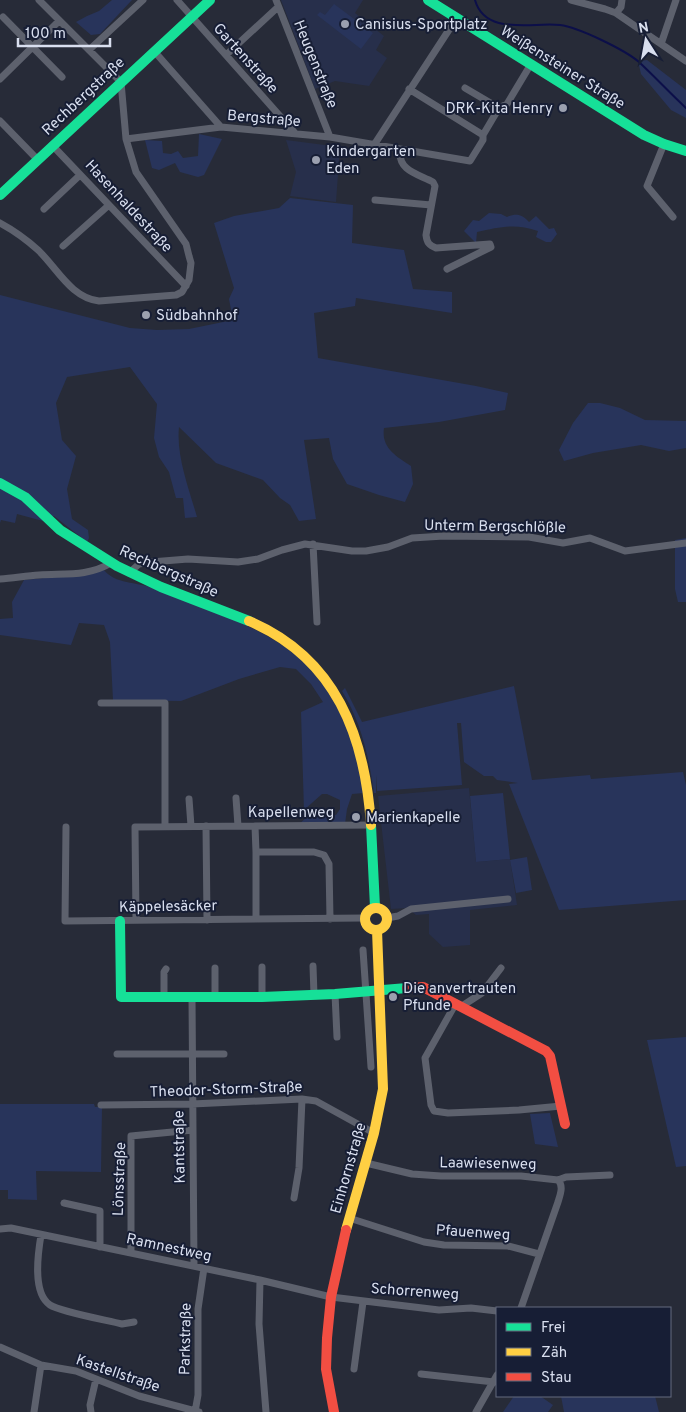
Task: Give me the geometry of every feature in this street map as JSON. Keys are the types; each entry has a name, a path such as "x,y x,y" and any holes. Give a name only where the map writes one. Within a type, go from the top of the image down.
{"main road":[{"name":"Rechbergstraße","path":"0,195 210,0"},
{"name":"Weißensteiner Straße","path":"428,0 644,135 686,151"},
{"name":"Rechbergstraße","path":"0,483 20,494 54,526 111,563 164,588 260,625 296,648 336,692 348,716 363,762 372,825"},
{"path":"372,825 375,907"},
{"path":"375,907 383,910 387,918 384,927 377,930 367,926 364,918 366,912 375,907"},
{"path":"120,921 121,997 262,997 335,994 423,987 459,1004 546,1051 550,1056 565,1124"},
{"name":"Einhornstraße","path":"334,1412 326,1370 326,1338 331,1298 349,1218 374,1133 382,1099 384,1078 377,930"}],"street":[{"path":"0,223 10,228 38,250 77,293 89,300 99,301 176,295 182,292 189,280 191,263 186,244 136,172 126,139 121,82 39,0"},
{"path":"89,50 143,0"},
{"name":"Gartenstraße","path":"177,0 295,133"},
{"path":"571,0 605,9 616,14 686,61"},
{"path":"616,14 621,7 622,0"},
{"path":"661,44 676,0"},
{"path":"226,55 277,3"},
{"name":"Heugenstraße","path":"277,3 330,137"},
{"path":"3,17 62,78"},
{"path":"374,145 409,88 456,19"},
{"path":"0,79 59,21"},
{"path":"154,51 221,127"},
{"path":"409,88 483,135 499,108 507,104 531,64"},
{"path":"466,88 499,108"},
{"path":"0,121 37,159"},
{"name":"Bergstraße","path":"126,139 221,127 330,137 470,161 483,140 483,135"},
{"path":"664,144 647,186 673,217"},
{"name":"Hasenhaldestraße","path":"52,145 186,286"},
{"path":"400,150 399,158 406,168 433,182 435,186 426,235 427,242 436,248 490,244 491,247 446,269"},
{"path":"44,209 80,175"},
{"path":"375,200 432,205"},
{"path":"63,246 109,205"},
{"name":"Unterm Bergschlößle","path":"129,573 139,564 145,563 188,559 238,562 258,559 305,544 352,551 366,551 388,547 412,538 444,536 529,538 563,543 590,538 624,551 686,543"},
{"path":"313,544 317,622"},
{"path":"0,579 40,574 65,575 87,573 111,563"},
{"path":"101,703 165,703 165,826"},
{"name":"Kapellenweg","path":"236,798 238,826 372,825"},
{"path":"189,799 191,826"},
{"path":"206,826 207,920"},
{"path":"136,920 135,827 238,826"},
{"path":"255,826 256,919"},
{"name":"Käppelesäcker","path":"66,828 66,921 364,918"},
{"path":"256,852 314,852 324,856 329,864 330,919"},
{"path":"387,918 398,916 411,909 508,899"},
{"path":"363,950 370,1067"},
{"path":"313,966 314,994"},
{"path":"262,967 262,997"},
{"path":"214,998 215,968"},
{"path":"502,968 482,993 459,1004 425,1058 431,1105 434,1111 448,1113 561,1106"},
{"path":"164,997 164,972 166,969"},
{"path":"335,994 337,1037"},
{"name":"Kantstraße","path":"192,997 194,1266"},
{"path":"117,1054 224,1054"},
{"path":"294,1198 299,1168 302,1099"},
{"name":"Theodor-Storm-Straße","path":"101,1105 192,1104 302,1099 316,1101 374,1133"},
{"name":"Lönsstraße","path":"131,1253 131,1136 193,1130"},
{"name":"Laawiesenweg","path":"366,1163 412,1174 462,1177 521,1176 558,1180 566,1177 610,1175"},
{"path":"521,1307 558,1202 561,1188 558,1180"},
{"path":"64,1203 100,1211 100,1247"},
{"name":"Pfauenweg","path":"349,1218 424,1242 444,1245 508,1246 539,1254"},
{"name":"Ramnestweg","path":"0,1229 11,1228 204,1268 331,1298"},
{"path":"41,1235 38,1255 41,1294 50,1305 122,1324 134,1322"},
{"name":"Parkstraße","path":"196,1412 198,1395 198,1309 204,1268"},
{"path":"260,1280 259,1324 266,1412"},
{"name":"Schorrenweg","path":"331,1298 439,1310 471,1308 496,1310"},
{"path":"354,1369 363,1302"},
{"name":"Kastellstraße","path":"0,1347 41,1365 76,1371 139,1396 196,1412"},
{"path":"34,1412 41,1365"},
{"path":"421,1374 496,1378 476,1412"},
{"path":"91,1412 90,1405 96,1379"}],"shaded area":[{"path":"112,0 132,0 100,34 91,35 76,22 99,11"},
{"path":"281,0 363,0 355,13 384,36 376,50 387,58 369,86 335,81 315,89"},
{"name":"Canisius-Sportplatz","path":"334,4 373,33 361,49 317,15 320,12 325,15"},
{"path":"647,60 686,90 686,118 671,110 641,74 638,61"},
{"path":"199,134 222,139 204,175 198,177 180,172 175,163 159,170 152,168 145,140 162,141 163,153 171,154 178,151 183,158 198,156"},
{"name":"Kindergarten Eden","path":"286,140 340,147 336,202 290,196 296,172"},
{"path":"290,198 353,205 352,243 404,250 413,289 452,292 452,313 356,298 355,306 314,313 318,358 508,393 505,410 439,422 384,428 387,446 395,455 411,466 413,484 405,502 347,484 333,459 329,438 304,440 316,519 299,521 290,505 280,498 263,480 216,463 179,427 181,461 197,517 185,518 183,498 176,498 169,472 159,457 154,438 157,404 130,367 67,377 56,403 62,440 76,456 67,489 72,519 88,530 89,538 87,542 54,516 43,521 17,514 15,523 1,520 0,523 0,295 130,328 157,330 189,329 233,320 229,299 234,288 214,223 234,216 279,208"},
{"path":"489,213 501,214 507,217 519,215 529,222 536,216 549,229 554,228 557,234 551,242 546,242 536,237 538,231 515,226 500,227 477,232 476,243 464,231 473,220 479,221"},
{"path":"588,403 600,403 620,408 645,420 686,421 686,448 669,451 641,445 593,453 564,461 559,450 573,423"},
{"path":"686,538 686,602 678,602 675,589 675,540"},
{"path":"104,570 114,578 153,588 254,629 277,641 298,657 317,676 335,699 354,742 359,759 364,793 352,794 345,824 298,825 307,817 336,815 340,809 340,800 327,794 322,794 304,810 301,712 323,702 311,684 296,669 280,667 239,679 181,701 113,700 110,642 104,625 79,623 71,645 0,635 0,619 13,618 12,602 24,580"},
{"path":"514,686 532,780 590,775 591,779 683,772 686,785 686,900 559,910 509,784 518,783 497,780 493,776 484,776 464,762 461,723 457,723 462,785 377,791 376,775 376,793 374,793 370,766 359,727 342,691 345,688 362,722"},
{"path":"469,788 476,862 510,859 517,905 470,910 470,945 443,947 429,934 429,914 416,915 408,908 391,909 378,796"},
{"path":"503,793 510,859 476,862 470,796"},
{"path":"527,857 532,890 516,893 510,860"},
{"path":"686,1037 686,1166 676,1167 647,1040"},
{"path":"0,1104 94,1104 95,1107 102,1107 101,1172 36,1171 37,1200 8,1199 8,1190 0,1190"},
{"path":"550,1113 558,1147 535,1144 530,1114"},
{"path":"513,1397 541,1397 553,1405 548,1412 503,1412"},
{"path":"561,1397 655,1397 659,1412 564,1412"}],"waterway":[{"path":"475,0 480,11 489,19 499,23 511,25 560,25 589,34 613,46 639,62 686,108"}],"traffic: fast":[{"path":"0,195 210,0"},
{"path":"428,0 644,135 686,151"},
{"path":"0,483 25,497 60,530 117,566 161,587 249,621"},
{"path":"371,825 375,907"},
{"path":"120,921 121,997 262,997 335,994 407,988"}],"traffic: slow":[{"path":"249,621 279,637 304,656 324,678 340,704 353,731 362,761 368,792 371,825"},
{"path":"372,908 380,908 387,915 387,919 387,923 380,930 372,930 365,923 365,915 372,908"},
{"path":"346,1230 374,1133 383,1089 377,930"}],"traffic: jam":[{"path":"407,988 423,987 546,1051 550,1056 565,1124"},
{"path":"334,1412 326,1369 327,1338 331,1297 346,1230"}],"place":[{"name":"Canisius-Sportplatz","path":"345,24"},
{"name":"DRK-Kita Henry","path":"563,108"},
{"name":"Kindergarten Eden","path":"316,160"},
{"name":"Südbahnhof","path":"146,315"},
{"name":"Marienkapelle","path":"356,817"},
{"name":"Die anvertrauten Pfunde","path":"393,997"}]}
